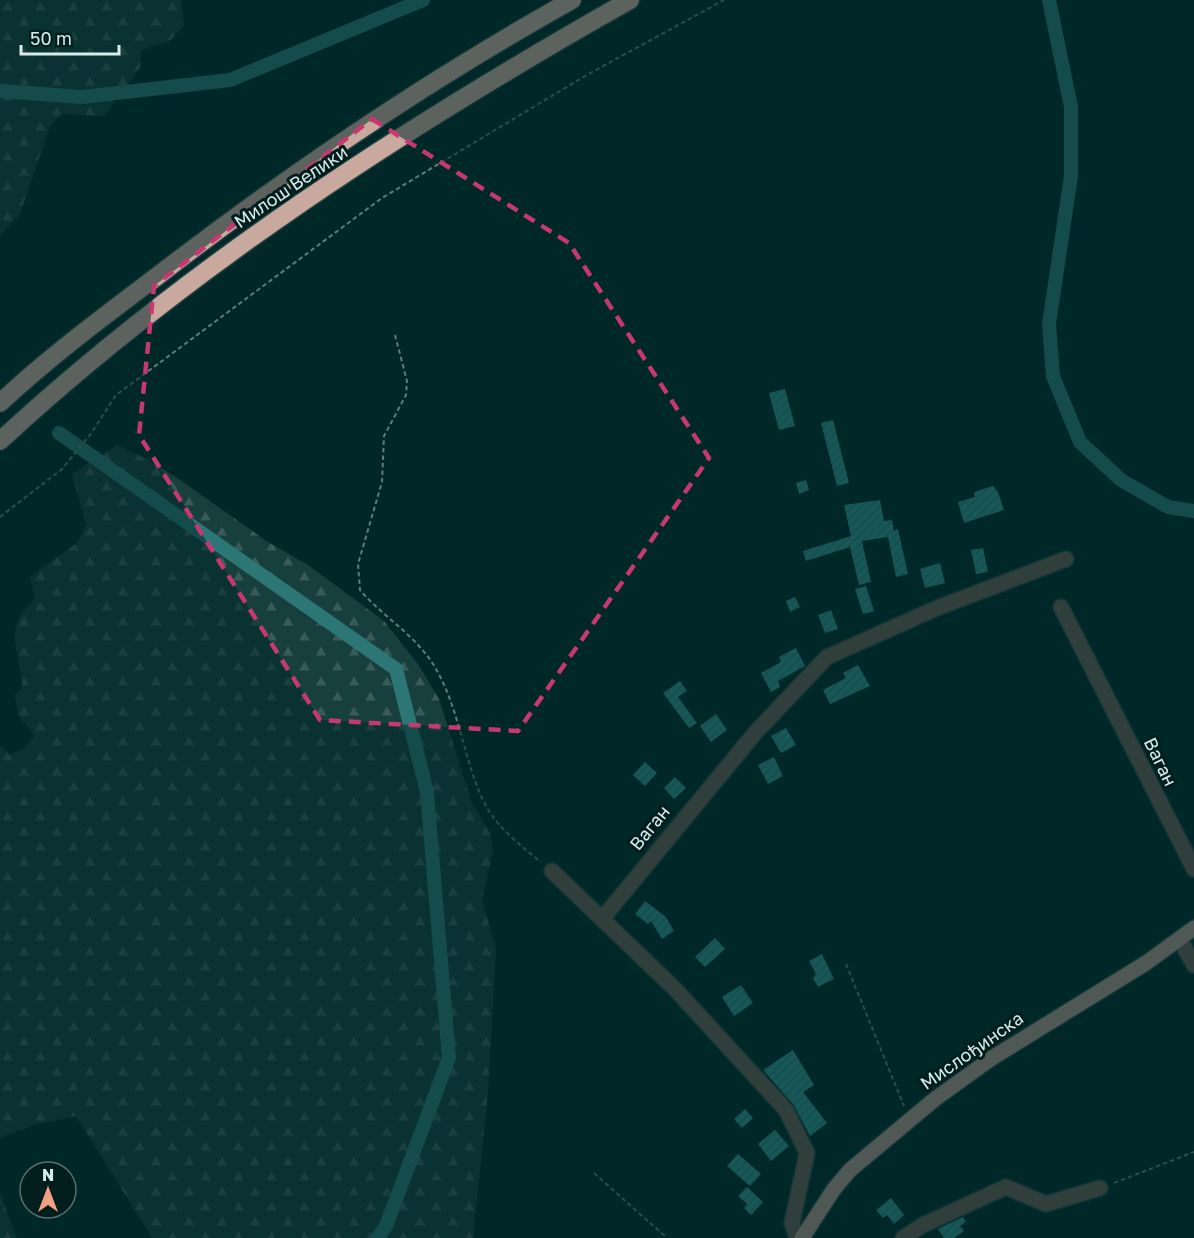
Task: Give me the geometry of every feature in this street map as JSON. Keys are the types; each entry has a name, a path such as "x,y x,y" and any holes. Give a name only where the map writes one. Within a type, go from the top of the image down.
{"highway":[{"name":"Милош Велики","path":"0,403 123,302 284,182 460,66 573,0"},
{"name":"Милош Велики","path":"0,441 149,314 293,210 498,77 630,0"}],"main road":[{"name":"Мислођинска","path":"802,1238 841,1180 910,1119 992,1058 1180,940 1194,928"}],"street":[{"name":"Ваган","path":"602,919 755,733 827,657 937,608 1066,560"},
{"name":"Ваган","path":"1061,607 1194,869"},
{"path":"552,871 675,989 786,1110 807,1153 792,1223 797,1238"},
{"path":"1180,940 1194,965"},
{"path":"903,1238 923,1225 1006,1187 1046,1204 1100,1188"}],"path":[{"path":"0,517 62,469 90,435 116,395 382,198 585,76 724,0"},
{"path":"395,335 407,381 406,395 384,436 381,482 358,564 360,590 390,616 431,661 445,686 486,807 502,826 552,871"},
{"path":"846,964 910,1119"},
{"path":"1100,1188 1194,1152"},
{"path":"594,1173 667,1238"}],"highlighted area":[{"path":"372,119 569,243 709,458 518,731 320,720 139,435 154,286"}],"green space":[{"path":"0,0 181,0 184,25 171,40 141,50 140,68 104,116 62,114 50,126 20,214 0,235"},
{"path":"117,445 147,459 180,480 268,542 308,565 384,621 418,664 439,699 472,803 490,833 493,851 482,900 496,949 488,1093 473,1238 152,1238 76,1116 31,1126 0,1138 0,745 10,755 27,746 34,735 18,715 15,695 22,688 15,631 24,610 35,599 30,577 78,542 86,525 72,474"},
{"path":"0,1193 17,1238 0,1238"}],"building":[{"path":"785,389 795,426 779,430 769,393"},
{"path":"833,420 849,483 837,486 821,423"},
{"path":"806,480 809,490 799,494 796,483"},
{"path":"993,486 998,492 1004,510 964,523 958,502 975,497 974,492"},
{"path":"880,500 884,521 892,520 894,531 898,529 908,574 896,577 888,537 862,541 871,582 859,585 850,547 806,561 803,551 851,536 844,505"},
{"path":"983,548 988,572 976,574 971,550"},
{"path":"940,563 945,583 925,588 920,569"},
{"path":"866,586 874,611 863,614 855,589"},
{"path":"795,597 800,607 790,612 786,601"},
{"path":"831,610 838,629 825,633 818,615"},
{"path":"796,648 805,666 778,681 780,687 771,692 761,673 781,662 779,657"},
{"path":"858,665 870,686 830,704 823,690 846,678 843,673"},
{"path":"680,681 687,691 678,697 697,723 689,728 663,693"},
{"path":"716,714 727,730 711,742 700,726"},
{"path":"786,728 796,745 781,753 771,736"},
{"path":"774,757 783,776 768,784 758,765"},
{"path":"645,762 657,773 645,786 633,775"},
{"path":"675,777 686,788 674,799 664,788"},
{"path":"645,901 666,917 674,931 662,939 651,921 648,924 635,914"},
{"path":"715,938 725,949 705,967 695,957"},
{"path":"822,954 834,979 818,987 813,978 816,974 809,961"},
{"path":"741,985 753,1003 734,1016 722,997"},
{"path":"793,1050 814,1085 803,1092 827,1123 810,1136 793,1104 763,1070"},
{"path":"745,1109 753,1118 742,1128 734,1119"},
{"path":"775,1130 789,1146 771,1161 758,1144"},
{"path":"738,1154 761,1174 750,1186 727,1166"},
{"path":"747,1187 763,1202 751,1215 744,1208 747,1204 738,1196"},
{"path":"891,1198 904,1215 894,1224 887,1215 883,1218 876,1210"},
{"path":"963,1217 966,1222 960,1226 964,1231 954,1238 944,1238 938,1229"}],"waterway":[{"path":"0,91 82,97 230,80 423,0"},
{"path":"1049,0 1071,107 1071,176 1049,324 1053,376 1080,442 1121,480 1168,507 1194,511"},
{"path":"59,433 396,669 427,792 449,1058 386,1226 378,1238"}]}
